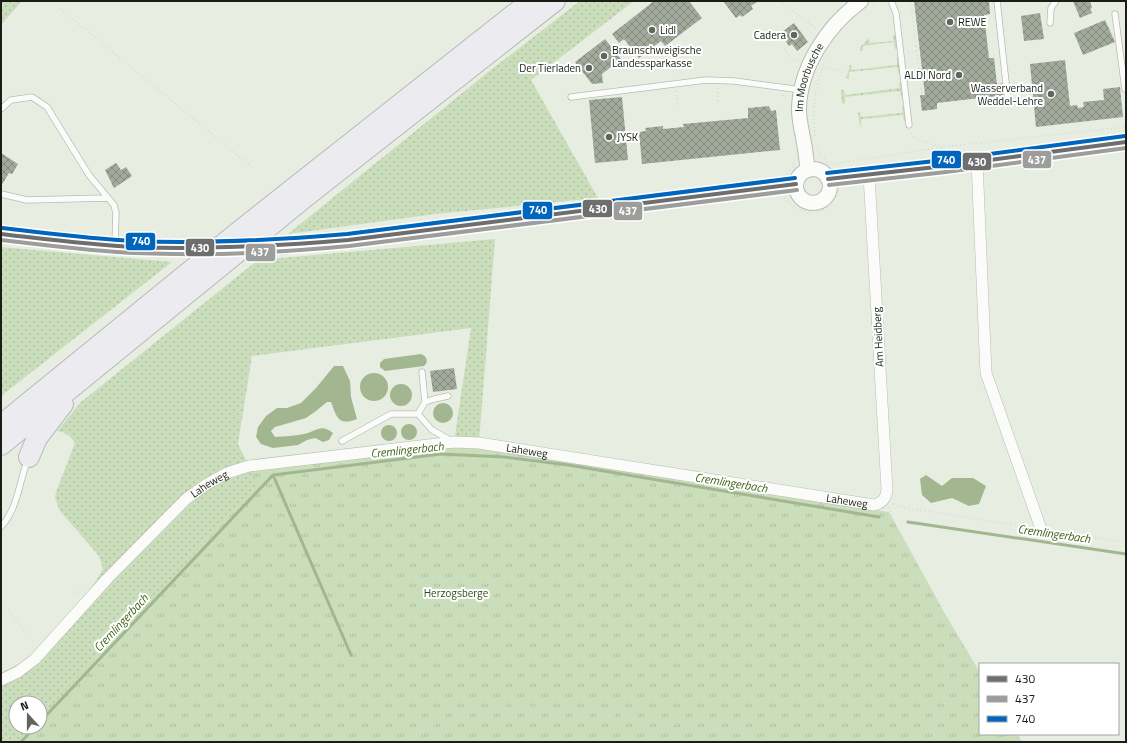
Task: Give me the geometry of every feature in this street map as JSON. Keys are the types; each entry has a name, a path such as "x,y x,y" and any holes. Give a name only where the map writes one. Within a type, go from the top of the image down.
{"highway":[{"path":"1,425 243,228 531,1"},
{"path":"1,444 298,203 555,1"},
{"path":"29,457 37,438 49,421 90,372"},
{"path":"1,420 24,406"}],"street":[{"name":"Im Moorbusche","path":"808,170 800,116 802,90 809,66 827,36 848,12 865,4"},
{"path":"828,179 977,162 1126,142"},
{"path":"977,162 986,373 1041,529"},
{"path":"808,170 819,171 828,179 829,192 824,199 816,203 807,202 797,193 796,184 800,176 808,170"},
{"name":"Am Heidberg","path":"869,175 888,490 886,498"},
{"path":"1,234 115,246 184,248 280,247 348,240 796,184"},
{"name":"Laheweg","path":"1,680 18,672 35,659 107,579 186,499 207,484 227,473 257,465 454,442 479,443 874,506 881,503 886,498"}],"lane":[{"path":"891,1 896,13 909,125"},
{"path":"997,1 1008,102"},
{"path":"1050,23 1051,8 1056,1"},
{"path":"1115,14 1125,85"},
{"path":"571,97 675,83 720,80 802,90"},
{"path":"1,109 11,100 32,97 47,107 89,175 114,205 116,213 115,246"},
{"path":"1,194 27,200 107,198"},
{"path":"418,414 425,402 422,372"},
{"path":"425,402 448,396"},
{"path":"342,441 391,414 418,414 432,430 454,442"},
{"path":"1,527 6,522 16,503 23,470 29,457"}],"path":[{"path":"52,1 252,167"},
{"path":"779,1 827,36"},
{"path":"865,4 879,1"},
{"path":"911,1 922,94 920,94 921,103"},
{"path":"784,50 791,58 797,61"},
{"path":"900,53 916,51"},
{"path":"816,142 813,110 816,87 826,60"},
{"path":"822,69 832,68 842,72"},
{"path":"718,104 717,93 720,80"},
{"path":"675,83 678,108"},
{"path":"909,125 913,138 942,147"},
{"path":"817,148 828,164 833,164 942,147 1126,127"},
{"path":"227,473 264,291"},
{"path":"886,498 899,507 1126,542"},
{"path":"886,498 892,518 944,614 979,671"},
{"path":"1,606 8,610 28,634"},
{"path":"926,742 939,721 962,656 944,614"},
{"path":"1,692 4,702 3,719 1,721"},
{"path":"402,742 432,726 461,714 502,705 551,707 800,742"}],"green space":[{"path":"1,1 22,1 1,25"},
{"path":"580,1 634,1 531,80 598,198 435,214 288,234 492,69"},
{"path":"893,35 896,35 897,49 895,49 894,42 863,46 863,51 860,51 860,48 869,38 870,43 894,41"},
{"path":"897,58 900,73 898,73 897,67 849,72 849,79 846,78 850,65 852,70 897,65"},
{"path":"901,82 903,97 901,97 900,91 845,97 845,103 842,104 841,90 844,90 845,95 900,88 899,83"},
{"path":"902,106 904,106 906,121 904,121 903,115 861,119 860,127 858,112 860,112 861,117 900,113 903,112"},
{"name":"Herzogsberge","path":"495,239 479,443 945,614 979,671 979,735 1018,735 1022,742 1,742 1,673 26,660 81,604 103,569 99,556 60,511 55,498 75,443 68,435 57,431 81,402 258,260","holes":["471,328 454,442 249,466 238,444 252,356"]},
{"path":"1,247 172,262 1,396"},
{"name":"Herzogsberge","path":"479,443 889,512 945,614 979,671 979,735 1018,735 1022,742 17,742 24,735 48,735 48,709 258,486 249,466"}],"shaded area":[{"path":"421,354 427,359 424,366 385,371 380,367 380,363 384,359"},
{"path":"334,366 343,366 350,381 351,397 357,419 346,422 342,421 337,416 331,402 327,402 306,418 275,427 271,431 275,437 300,435 321,428 329,430 333,433 329,440 323,442 315,438 298,445 273,448 261,444 256,437 258,427 266,416 277,408 287,408 301,403 316,388"},
{"path":"374,373 384,377 388,387 384,397 374,401 364,397 360,387 364,377"},
{"path":"401,384 409,387 412,395 409,403 401,406 393,403 390,395 393,387"},
{"path":"439,403 447,403 453,409 453,417 447,423 439,423 433,417 433,409"},
{"path":"406,424 412,424 417,429 415,438 412,440 406,440 401,435 401,429"},
{"path":"386,425 392,425 397,430 395,439 392,441 386,441 381,436 381,430"},
{"path":"926,475 942,486 952,478 973,478 986,486 979,504 969,506 952,498 931,503 922,495 920,479"}],"building":[{"name":"Lidl","path":"654,1 689,1 702,18 665,46 661,41 639,58 624,39 619,43 612,34"},
{"path":"723,1 757,2 751,6 753,9 742,17 740,15 736,18"},
{"path":"914,1 989,1 990,14 984,15 989,58 994,58 997,84 1004,83 1005,95 937,103 937,109 922,111 920,95 925,95"},
{"path":"1073,1 1090,1 1092,8 1090,9 1092,13 1080,18"},
{"path":"1040,13 1044,39 1024,41 1021,16"},
{"path":"1105,20 1115,42 1083,55 1074,33"},
{"name":"Cadera","path":"794,23 808,42 797,51 792,44 789,46 785,40 787,39 782,32"},
{"path":"605,39 621,59 602,74 603,83 592,84 575,62"},
{"name":"Wasserverband Weddel-Lehre","path":"1065,60 1070,106 1077,105 1078,108 1084,107 1083,102 1104,100 1103,89 1120,87 1123,117 1036,127 1030,64"},
{"name":"JYSK","path":"622,97 628,160 595,163 589,100"},
{"path":"769,106 771,111 776,110 780,150 642,164 639,132 646,131 645,128 663,126 663,129 684,127 683,124 748,118 748,108"},
{"path":"1,153 18,164 12,174 9,173 1,186"},
{"path":"116,163 121,170 126,167 132,176 114,188 105,170"},
{"path":"454,368 457,389 433,392 430,371"}],"waterway":[{"name":"Cremlingerbach","path":"48,714 273,475 441,454 504,457 568,465 879,517"},
{"path":"273,475 351,655"},
{"name":"Cremlingerbach","path":"908,522 1126,554"},
{"name":"Cremlingerbach","path":"21,742 28,735"}],"transit line":[{"name":"740","path":"827,173 944,160 1125,136"},
{"name":"430","path":"828,179 945,166 1126,142"},
{"name":"437","path":"829,185 946,172 1126,148"},
{"name":"740","path":"2,228 118,240 162,242 215,242 294,238 347,234 795,178"},
{"name":"430","path":"1,234 84,243 162,248 215,248 295,244 348,240 796,184"},
{"name":"437","path":"1,240 117,252 161,254 214,254 295,250 349,246 797,190"}],"place":[{"name":"REWE","path":"950,22"},
{"name":"Lidl","path":"652,30"},
{"name":"Cadera","path":"794,35"},
{"name":"Braunschweigische Landessparkasse","path":"604,56"},
{"name":"Der Tierladen","path":"589,68"},
{"name":"ALDI Nord","path":"959,75"},
{"name":"Wasserverband Weddel-Lehre","path":"1051,94"},
{"name":"JYSK","path":"609,137"}]}
